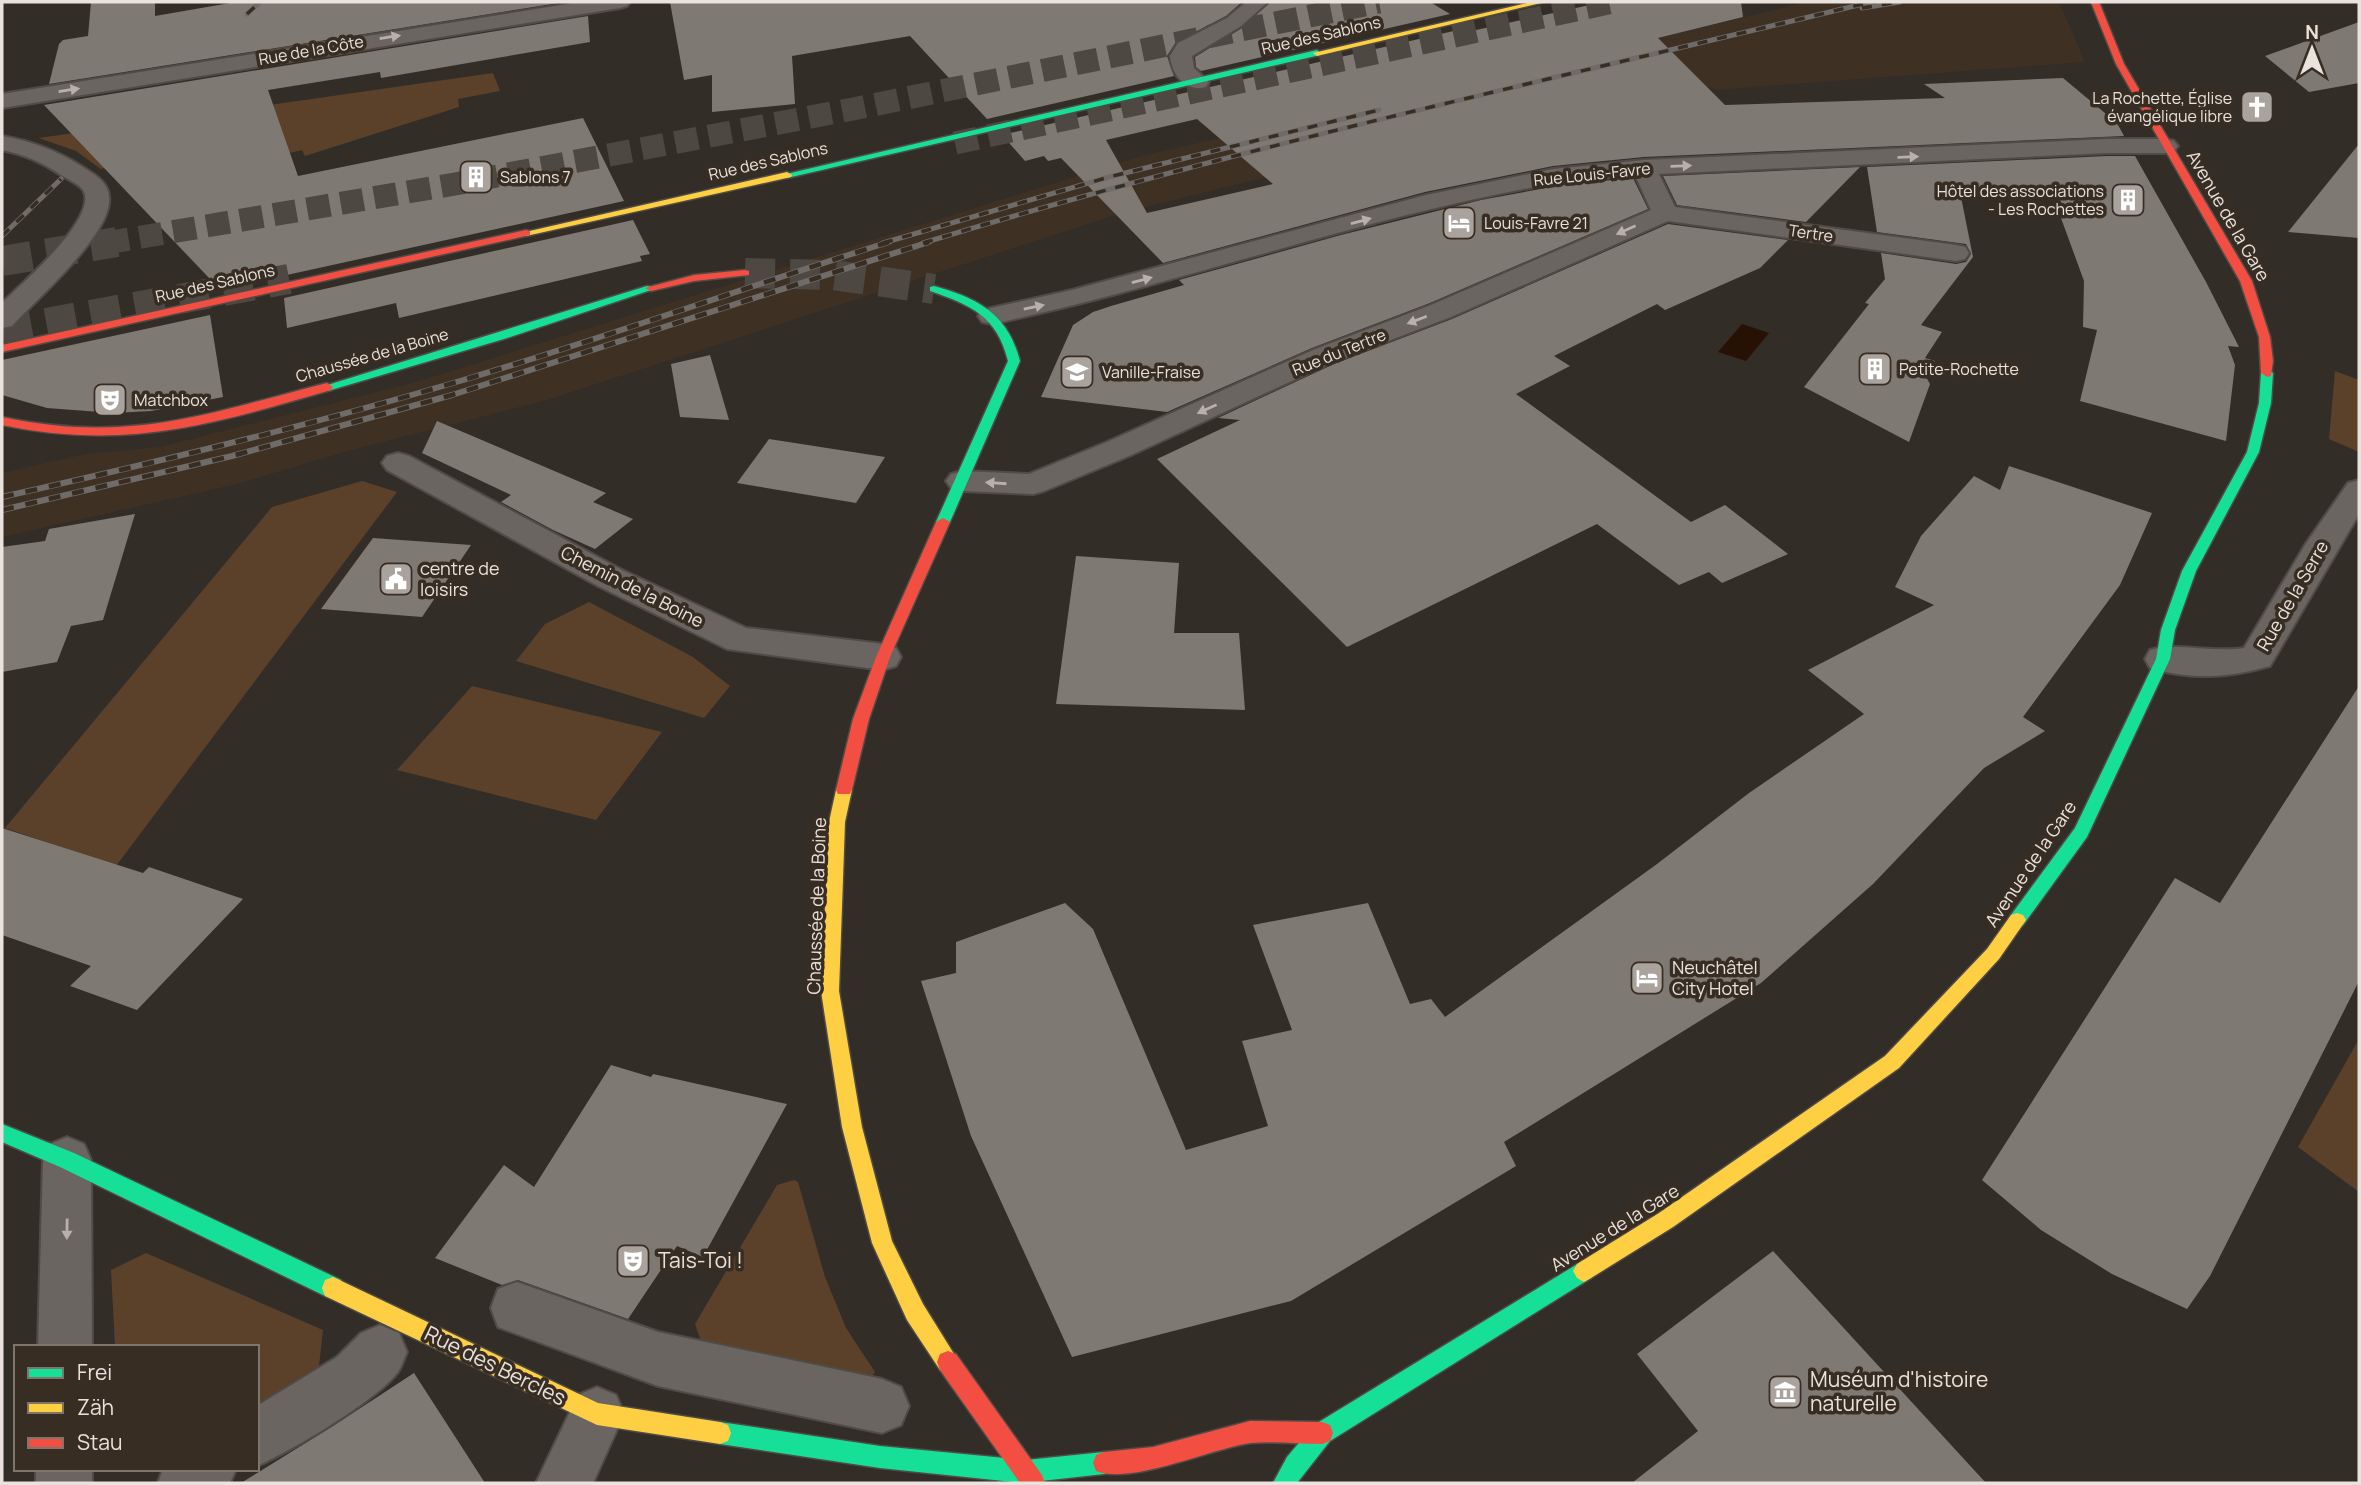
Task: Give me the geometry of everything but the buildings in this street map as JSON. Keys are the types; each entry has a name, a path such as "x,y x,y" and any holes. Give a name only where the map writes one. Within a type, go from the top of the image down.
{"main road":[{"name":"Rue des Sablons","path":"2,349 1198,82 1541,2"},
{"name":"Avenue de la Gare","path":"1284,1483 1295,1465 1322,1433 1666,1220 1892,1062 1993,954 2081,832 2163,659 2168,629 2189,571 2253,452 2265,403 2268,352 2259,314 2246,281 2120,64 2095,2"},
{"name":"Chaussée de la Boine","path":"2,421 59,431 111,434 191,423 502,337 669,282 709,274 745,273"},
{"name":"Chaussée de la Boine","path":"934,289 963,299 992,316 1014,345 1014,361 883,657 861,719 836,835 830,991 852,1127 882,1243 915,1312 1030,1478"},
{"name":"Rue des Bercles","path":"2,1133 67,1160 597,1414 1030,1478"},
{"path":"1030,1478 1153,1458 1250,1432 1322,1433"}],"street":[{"name":"Rue de la Côte","path":"2,101 620,2"},
{"path":"1198,82 1183,71 1181,56 1185,48 1234,22 1258,2"},
{"path":"2,143 47,154 91,183 98,197 94,215 81,236 2,320"},
{"name":"Rue Louis-Favre","path":"992,316 1076,298 1426,203 1553,176 1644,167 2108,146 2166,146"},
{"path":"1644,167 1665,213"},
{"name":"Tertre","path":"1665,213 1956,253"},
{"name":"Rue du Tertre","path":"962,481 1033,484 1118,449 1323,356 1441,311 1665,213"},
{"name":"Chemin de la Boine","path":"398,463 610,578 740,640 883,657"},
{"name":"Rue de la Serre","path":"2163,659 2204,665 2235,664 2257,657 2322,545 2359,490"},
{"path":"65,1345 67,1160"},
{"path":"517,1308 657,1359 882,1406"},
{"path":"259,1437 368,1364"},
{"path":"564,1483 597,1414"},
{"path":"186,1483 205,1471"}],"shaded area":[{"path":"1807,2 2059,2 2085,62 1715,90 1712,87 1522,114 1121,213 547,400 351,450 237,484 2,537 2,473 85,454 160,447 416,382 1145,155"},
{"path":"493,73 500,91 458,99 459,107 305,156 302,150 198,175 169,148 101,169 76,151 39,138"},
{"path":"1742,324 1769,333 1746,361 1718,352"},
{"path":"2335,371 2359,380 2359,452 2329,439"},
{"path":"362,481 397,492 116,866 5,828 272,507"},
{"path":"589,602 693,657 730,686 704,718 516,661 545,624"},
{"path":"472,686 662,732 596,820 397,770"},
{"path":"2359,1039 2359,1192 2298,1147"},
{"path":"794,1180 798,1182 825,1277 846,1328 875,1372 861,1389 704,1350 695,1324 777,1185"},
{"path":"146,1253 323,1330 319,1366 259,1403 259,1345 115,1345 111,1270"}],"tunnel":[{"path":"106,243 455,184 853,109 1379,2"},
{"path":"955,143 1613,2"},
{"path":"2,261 117,242"},
{"path":"745,273 833,275 934,289"},
{"path":"2,331 289,279"}],"railway":[{"path":"247,14 260,2"},
{"path":"923,243 1276,145 1871,2"},
{"path":"1862,8 1900,2"},
{"path":"883,243 1109,177 1379,110"},
{"path":"2,236 61,179"},
{"path":"2,497 237,442 412,395 575,345 889,242"},
{"path":"2,510 232,456 452,395 929,242"}],"traffic: fast":[{"path":"787,175 1317,53"},
{"path":"327,387 500,337 651,288"},
{"path":"934,289 975,305 996,321 1010,345 1014,361 943,522"},
{"path":"2017,920 2081,832 2163,659 2168,630 2189,571 2253,452 2265,403 2267,373"},
{"path":"2,1133 67,1160 333,1288"},
{"path":"1284,1483 1295,1465 1322,1433 1584,1271"},
{"path":"720,1433 880,1457 1026,1472 1104,1463"}],"traffic: slow":[{"path":"1317,53 1541,2"},
{"path":"526,233 787,175"},
{"path":"844,790 837,822 830,991 852,1127 882,1243 915,1312 948,1362"},
{"path":"1584,1271 1666,1220 1892,1062 1993,954 2017,920"},
{"path":"333,1288 597,1414 720,1433"}],"traffic: jam":[{"path":"2095,2 2120,64 2246,281 2264,337 2267,373"},
{"path":"2,349 526,233"},
{"path":"651,288 694,278 745,273"},
{"path":"2,421 76,432 117,433 148,430 208,419 327,387"},
{"path":"844,790 861,719 883,657 943,522"},
{"path":"948,1362 1034,1483"},
{"path":"1104,1463 1153,1458 1250,1432 1322,1433"}],"place":[{"name":"La Rochette, Église évangélique libre","path":"2257,107"},
{"name":"Sablons 7","path":"476,177"},
{"name":"Hôtel des associations - Les Rochettes","path":"2128,200"},
{"name":"Louis-Favre 21","path":"1459,223"},
{"name":"Petite-Rochette","path":"1875,369"},
{"name":"Vanille-Fraise","path":"1077,372"},
{"name":"Matchbox","path":"110,400"},
{"name":"centre de loisirs","path":"396,579"},
{"name":"Neuchâtel City Hotel","path":"1647,978"},
{"name":"Tais-Toi !","path":"633,1261"},
{"name":"Muséum d'histoire naturelle","path":"1785,1392"}]}
